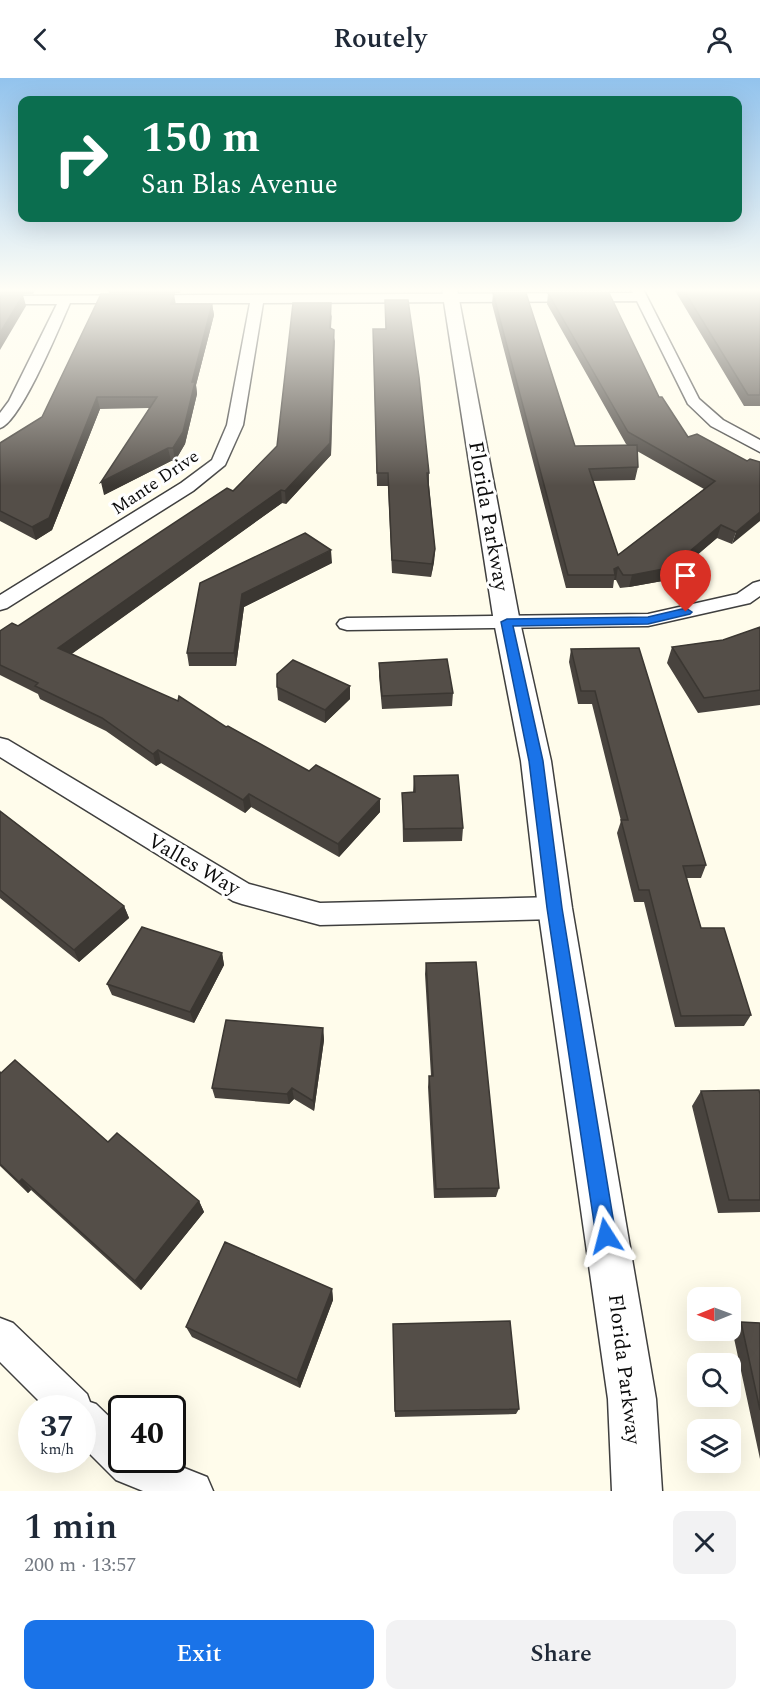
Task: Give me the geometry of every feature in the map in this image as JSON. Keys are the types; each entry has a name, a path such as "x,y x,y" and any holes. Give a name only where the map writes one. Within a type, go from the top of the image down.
{"street":[{"path":"0,423 16,402 39,355"},
{"name":"Mante Drive","path":"0,604 187,487 219,462 235,425 247,355"},
{"name":"Florida Parkway","path":"461,355 507,622 536,761 555,908 632,1399 638,1491"},
{"path":"670,355 693,401 717,423 760,447"},
{"path":"347,624 648,620 743,600 760,587"},
{"name":"Valles Way","path":"0,746 242,893 320,914 555,908"},
{"path":"0,1335 60,1395"},
{"path":"96,1432 108,1443"},
{"path":"148,1473 193,1491"}],"building":[{"path":"72,355 199,355 183,432 173,448 168,448 101,482 157,397 97,397 49,518 32,527 0,511 0,443 42,417"},
{"path":"287,355 333,355 330,443 285,491 281,490 58,648 178,701 179,696 226,727 228,726 309,771 316,765 380,799 338,844 249,794 243,800 158,750 153,754 102,718 35,686 38,683 0,665 0,631 12,623 18,626 227,488 233,491 277,446"},
{"path":"374,355 416,355 435,549 432,564 392,560 388,473 377,473"},
{"path":"509,355 546,355 575,446 637,445 638,467 589,469 618,555 715,481 628,432 584,355 639,355 659,397 662,397 688,437 697,434 747,461 750,459 760,462 760,512 736,532 721,525 690,551 700,562 632,575 623,575 618,567 614,569 615,575 568,575"},
{"path":"723,355 760,355 760,395 748,395"},
{"path":"305,533 331,550 242,594 234,653 187,653 200,583"},
{"path":"760,627 760,690 704,698 672,647 723,640"},
{"path":"639,648 706,865 683,866 701,928 724,928 751,1015 681,1016 649,890 639,890 621,820 628,820 595,691 581,691 571,649"},
{"path":"447,659 453,693 382,696 379,663"},
{"path":"293,660 350,686 325,710 277,687 277,674"},
{"path":"458,775 463,828 404,829 402,793 415,792 414,776"},
{"path":"0,811 124,906 74,950 0,890"},
{"path":"142,927 222,953 190,1012 107,984"},
{"path":"476,962 499,1188 436,1189 429,1076 433,1076 426,963"},
{"path":"226,1020 323,1028 313,1101 292,1088 287,1094 212,1088"},
{"path":"15,1060 108,1142 117,1133 199,1201 135,1281 22,1179 19,1182 0,1164 0,1072"},
{"path":"759,1090 760,1200 729,1200 701,1091"},
{"path":"225,1242 332,1289 297,1380 186,1327"},
{"path":"510,1321 519,1409 395,1411 393,1324"},
{"path":"741,1322 760,1323 760,1410"}],"route":[{"path":"606,1236 555,908 536,761 507,622 648,620 686,612"}]}
